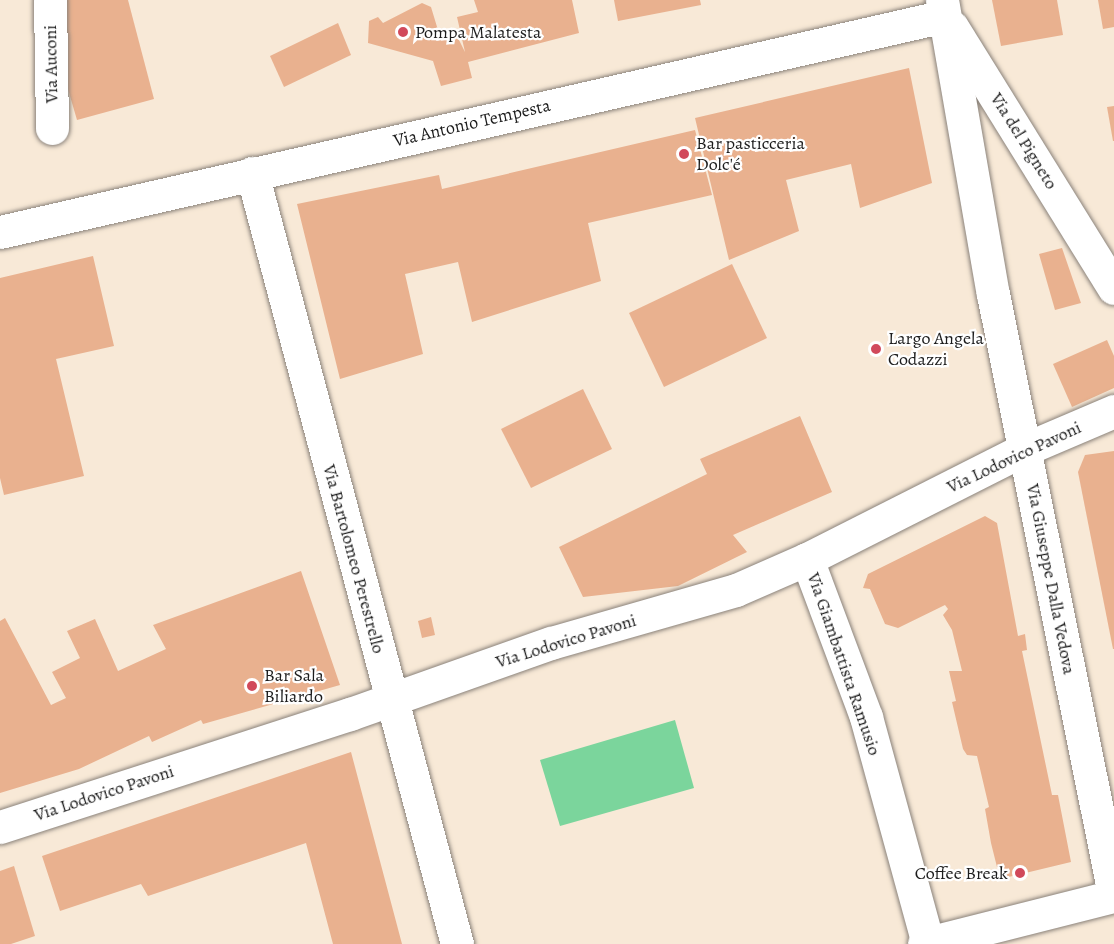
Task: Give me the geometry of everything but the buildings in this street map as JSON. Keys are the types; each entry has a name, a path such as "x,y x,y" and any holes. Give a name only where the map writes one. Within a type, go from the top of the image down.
{"street":[{"name":"Via Auconi","path":"50,0 52,128"},
{"name":"Via Antonio Tempesta","path":"0,232 252,173 938,5"},
{"name":"Via del Pigneto","path":"938,5 1114,288"},
{"name":"Via Giuseppe Dalla Vedova","path":"938,5 1114,895"},
{"name":"Via Bartolomeo Perestrello","path":"252,173 457,944"},
{"name":"Via Lodovico Pavoni","path":"0,827 391,700 551,643 736,590 807,559 1025,449 1114,411"},
{"name":"Via Giambattista Ramusio","path":"807,559 866,717 926,944"},
{"path":"926,944 1114,895"}],"green space":[{"path":"675,720 694,788 560,826 540,760"}],"place":[{"name":"Pompa Malatesta","path":"403,32"},
{"name":"Bar pasticceria Dolc'é","path":"684,154"},
{"name":"Largo Angela Codazzi","path":"876,349"},
{"name":"Bar Sala Biliardo","path":"252,686"},
{"name":"Coffee Break","path":"1020,873"}]}
